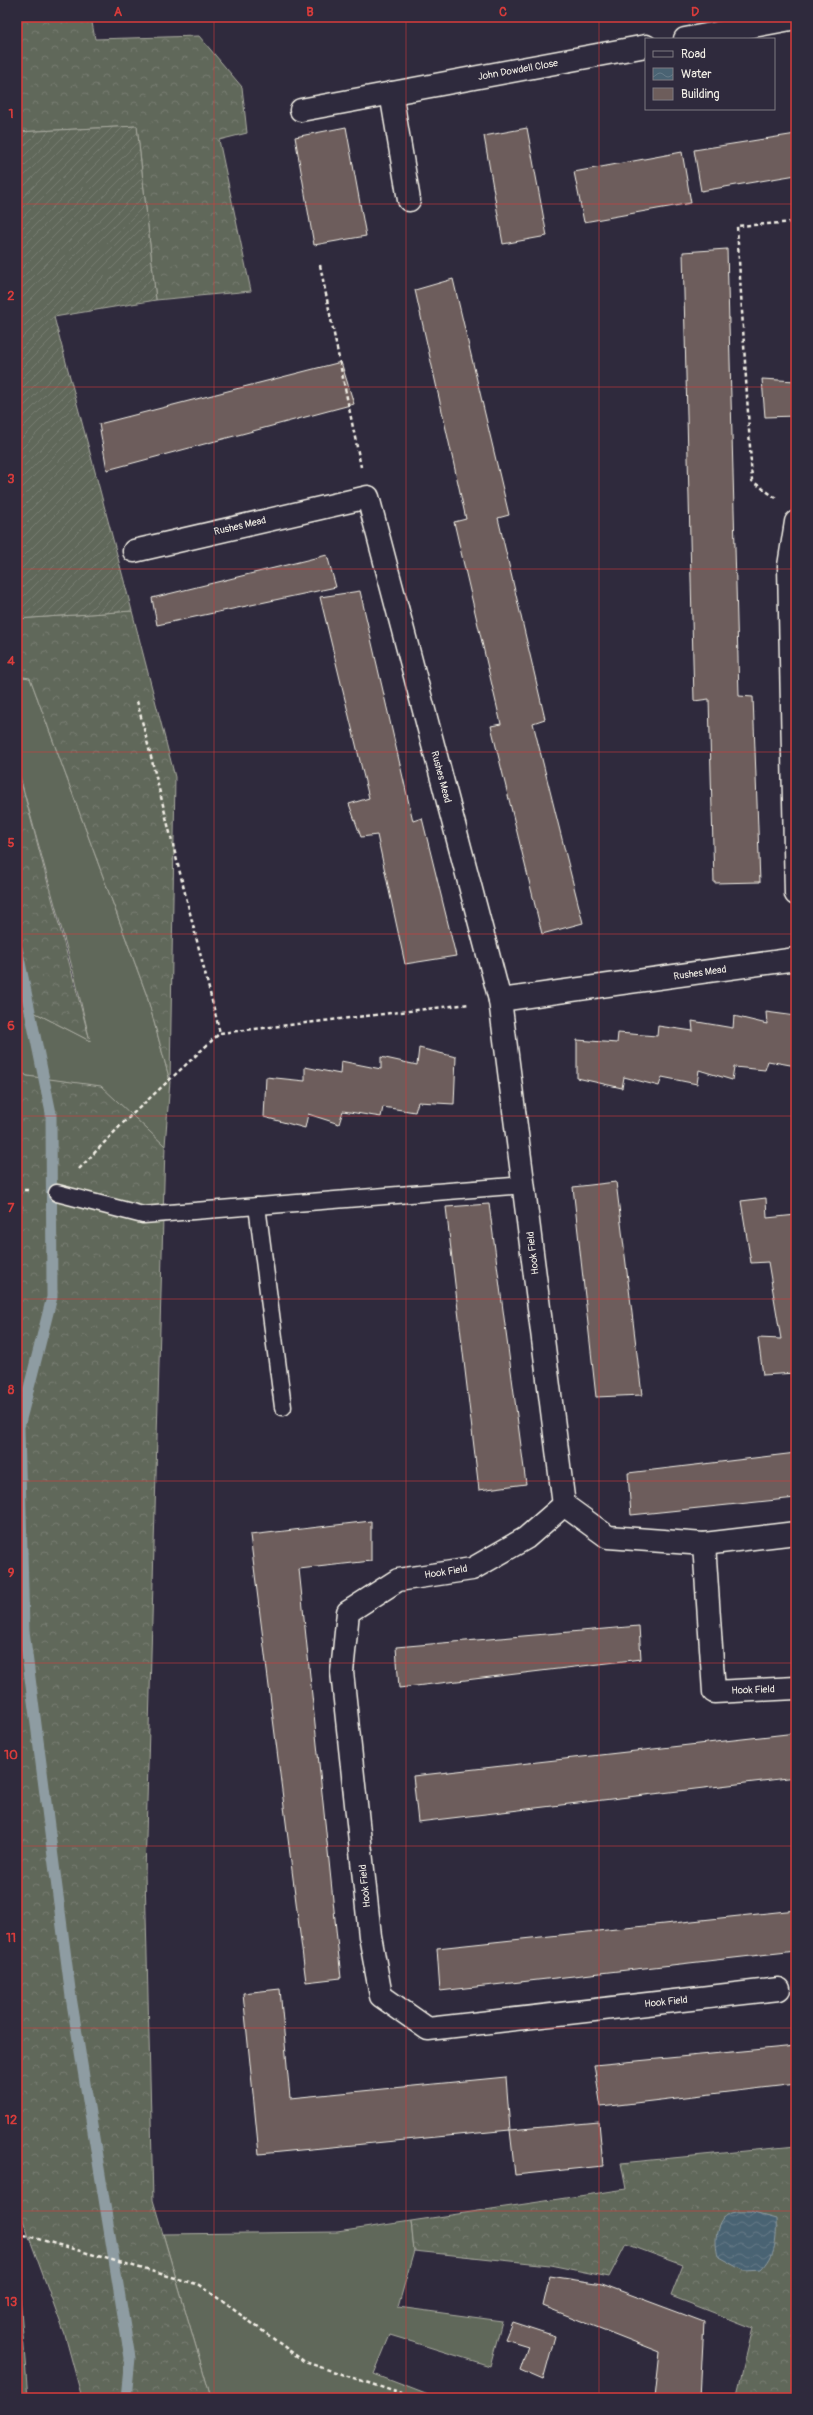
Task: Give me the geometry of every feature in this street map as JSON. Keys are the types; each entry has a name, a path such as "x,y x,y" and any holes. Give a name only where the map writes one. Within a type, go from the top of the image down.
{"street":[{"path":"690,38 796,18"},
{"name":"John Dowdell Close","path":"301,110 645,46"},
{"path":"390,93 409,200"},
{"name":"Rushes Mead","path":"134,551 368,497 500,1000 796,960"},
{"path":"796,522 789,566 796,894"},
{"name":"Hook Field","path":"500,1000 525,1185 564,1505 526,1538 472,1569 398,1580 348,1612 342,1672 370,1936 382,1996 428,2029 780,1989"},
{"path":"564,1505 608,1537 704,1544 796,1533"},
{"name":"Hook Field","path":"704,1544 714,1692 796,1688"}],"lane":[{"path":"57,1193 143,1215 525,1185"},
{"path":"257,1206 283,1407"}],"path":[{"path":"777,499 752,481 737,226 796,222"},
{"path":"320,265 368,497"},
{"path":"137,701 220,1033"},
{"path":"17,1190 57,1193 124,1122 220,1033 500,1000"},
{"path":"17,2233 200,2285 305,2362 414,2398"}],"green space":[{"path":"17,17 91,17 95,39 199,36 242,87 247,133 219,140 251,291 156,300 137,126 17,132"},
{"path":"137,126 156,300 54,317 132,611 17,619 17,132"},
{"path":"132,611 175,777 170,1081 147,996 30,678 17,676 17,619"},
{"path":"17,676 30,678 147,996 170,1081 165,1146 101,1087 27,1076 17,1069 17,976 28,1009 90,1041 75,978 17,766"},
{"path":"17,767 90,1041 28,1009 17,976"},
{"path":"17,1069 27,1076 101,1086 165,1146 145,1874 153,2200 211,2398 82,2398 65,2335 21,2215 17,2212 17,1214 23,1207 17,1198"},
{"path":"796,2146 796,2398 736,2398 753,2328 671,2296 683,2265 626,2244 609,2277 550,2265 414,2251 411,2221 626,2189 621,2163"},
{"path":"411,2221 414,2251 398,2307 502,2321 490,2366 390,2335 374,2374 436,2398 211,2398 163,2234 337,2232"},
{"path":"17,2260 28,2398 17,2398"}],"water":[{"path":"733,2212 750,2212 776,2219 776,2240 770,2259 761,2270 745,2271 718,2256 716,2238 719,2226 726,2216"}],"building":[{"path":"346,127 366,236 314,245 295,137"},
{"path":"527,128 547,236 503,244 484,136"},
{"path":"796,134 796,175 701,191 694,150"},
{"path":"682,152 691,203 584,222 574,172"},
{"path":"727,249 739,696 753,697 760,882 714,883 709,699 694,701 683,252"},
{"path":"453,279 509,515 498,518 545,719 533,723 583,923 542,934 491,726 501,724 454,522 466,519 415,290"},
{"path":"341,362 354,404 107,470 99,424"},
{"path":"762,379 796,381 796,416 765,417"},
{"path":"327,555 336,587 157,625 152,598"},
{"path":"360,591 413,821 422,818 456,956 405,964 377,835 361,837 349,804 369,798 320,597"},
{"path":"766,1012 796,1016 796,1066 768,1061 765,1070 734,1067 732,1080 699,1070 697,1084 662,1077 659,1086 624,1077 622,1088 577,1078 577,1040 617,1043 618,1033 657,1036 658,1026 693,1031 692,1021 733,1028 734,1016 767,1024"},
{"path":"419,1048 456,1057 454,1104 418,1102 415,1112 383,1107 381,1117 343,1111 339,1124 308,1114 305,1128 264,1117 266,1077 305,1081 305,1067 340,1074 341,1061 381,1069 381,1057 417,1065"},
{"path":"616,1182 642,1395 596,1397 573,1187"},
{"path":"766,1198 767,1218 796,1215 796,1373 763,1375 758,1338 781,1339 768,1262 751,1263 741,1201"},
{"path":"489,1204 526,1484 479,1490 446,1207"},
{"path":"796,1453 796,1498 631,1515 628,1473"},
{"path":"371,1521 371,1561 299,1569 341,1978 306,1982 250,1535"},
{"path":"639,1626 641,1659 399,1688 396,1647"},
{"path":"796,1733 796,1777 418,1822 413,1776"},
{"path":"796,1910 796,1951 440,1991 437,1948"},
{"path":"280,1989 290,2098 506,2077 510,2130 259,2154 243,1993"},
{"path":"796,2046 796,2084 601,2107 594,2065"},
{"path":"599,2122 603,2166 515,2175 510,2130"},
{"path":"550,2276 602,2284 704,2322 700,2398 655,2398 660,2352 543,2306"},
{"path":"512,2322 555,2336 543,2380 520,2370 528,2346 505,2339"}],"waterway":[{"path":"17,948 51,1113 52,1297 19,1427 24,1631 71,1997 130,2358 126,2398"}]}
